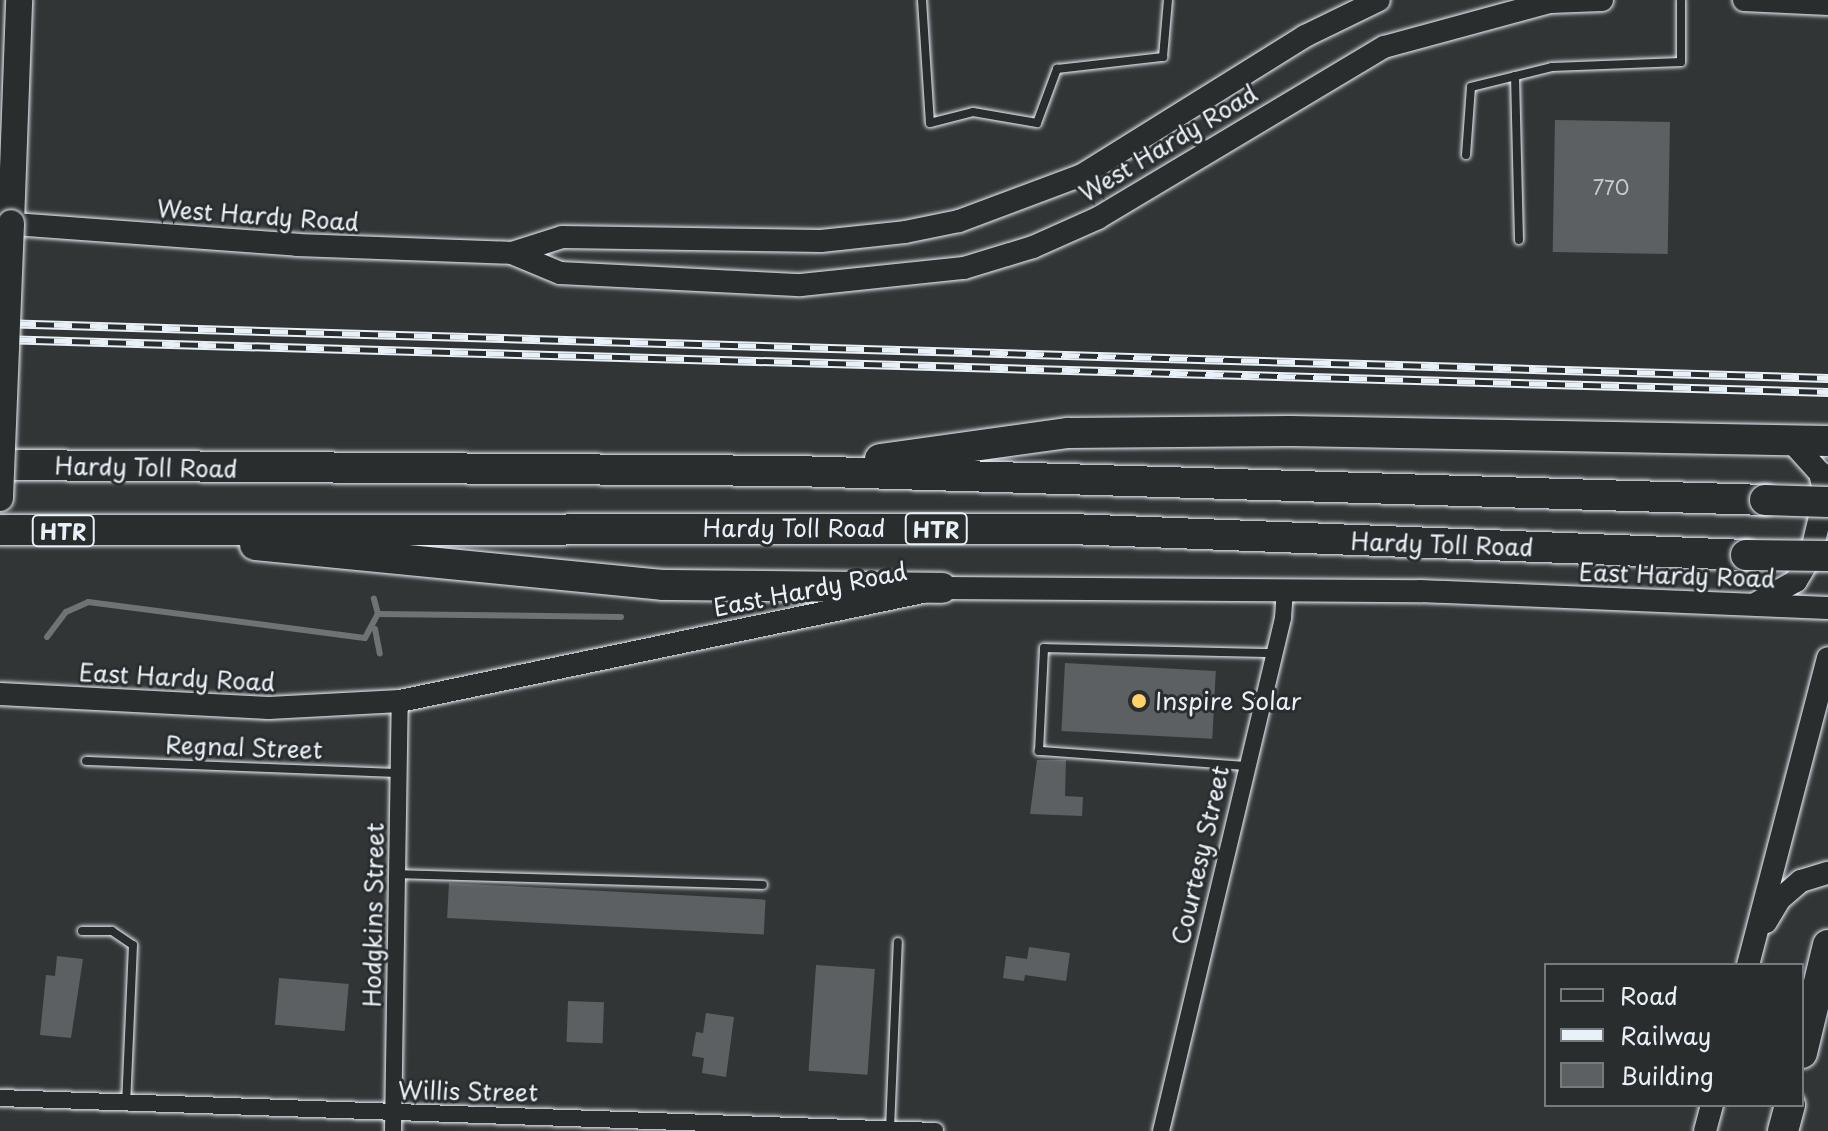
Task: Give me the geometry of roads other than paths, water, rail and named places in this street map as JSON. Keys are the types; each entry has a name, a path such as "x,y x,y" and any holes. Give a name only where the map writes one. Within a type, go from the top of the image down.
{"highway":[{"path":"795,471 1068,433 1290,431 1828,441"},
{"name":"Hardy Toll Road","path":"0,465 795,471 1828,502"},
{"name":"Hardy Toll Road","path":"0,530 125,531 355,526 1070,529 1828,556"},
{"path":"125,531 662,585 942,588"},
{"path":"1804,1045 1825,958"},
{"path":"1783,1131 1789,1107"}],"main road":[{"path":"0,498 6,223 19,0"},
{"name":"West Hardy Road","path":"6,223 297,245 512,253 562,237 821,241 905,232 959,221 1082,175 1305,36 1379,0"},
{"name":"West Hardy Road","path":"512,253 560,273 801,285 964,268 1033,247 1155,187 1384,47 1550,1 1602,0"},
{"path":"1744,0 1828,4"},
{"path":"896,275 905,232"},
{"path":"1754,604 1796,581 1810,558 1818,527 1825,496 1820,473 1791,441"},
{"name":"East Hardy Road","path":"0,694 269,708 400,701 942,588 1285,590 1828,608"},
{"path":"1749,963 1828,658"},
{"path":"1755,939 1780,899 1801,881 1828,873"},
{"path":"1705,1131 1711,1107"}],"street":[{"name":"Courtesy Street","path":"1161,1131 1285,590"},
{"name":"Hodgkins Street","path":"393,1131 400,701"},
{"name":"Willis Street","path":"0,1098 935,1131"}],"lane":[{"path":"922,0 930,123 973,112 1037,123 1057,69 1163,57 1168,0"},
{"path":"1466,155 1471,87 1552,67 1681,62 1681,0"},
{"path":"1515,76 1519,240"},
{"path":"1245,766 1092,751 1039,751 1044,648 1273,653"},
{"name":"Regnal Street","path":"86,761 400,773"},
{"path":"398,874 763,885"},
{"path":"82,931 112,931 133,945 126,1104"},
{"path":"890,1130 898,942"}],"waterway":[{"path":"47,637 66,612 88,602 365,638 378,614 374,599"},
{"path":"378,614 621,617"},
{"path":"375,629 380,654"}],"railway":[{"path":"0,323 1828,378"},
{"path":"0,339 1828,392"}],"place":[{"name":"Inspire Solar","path":"1139,701"}]}
